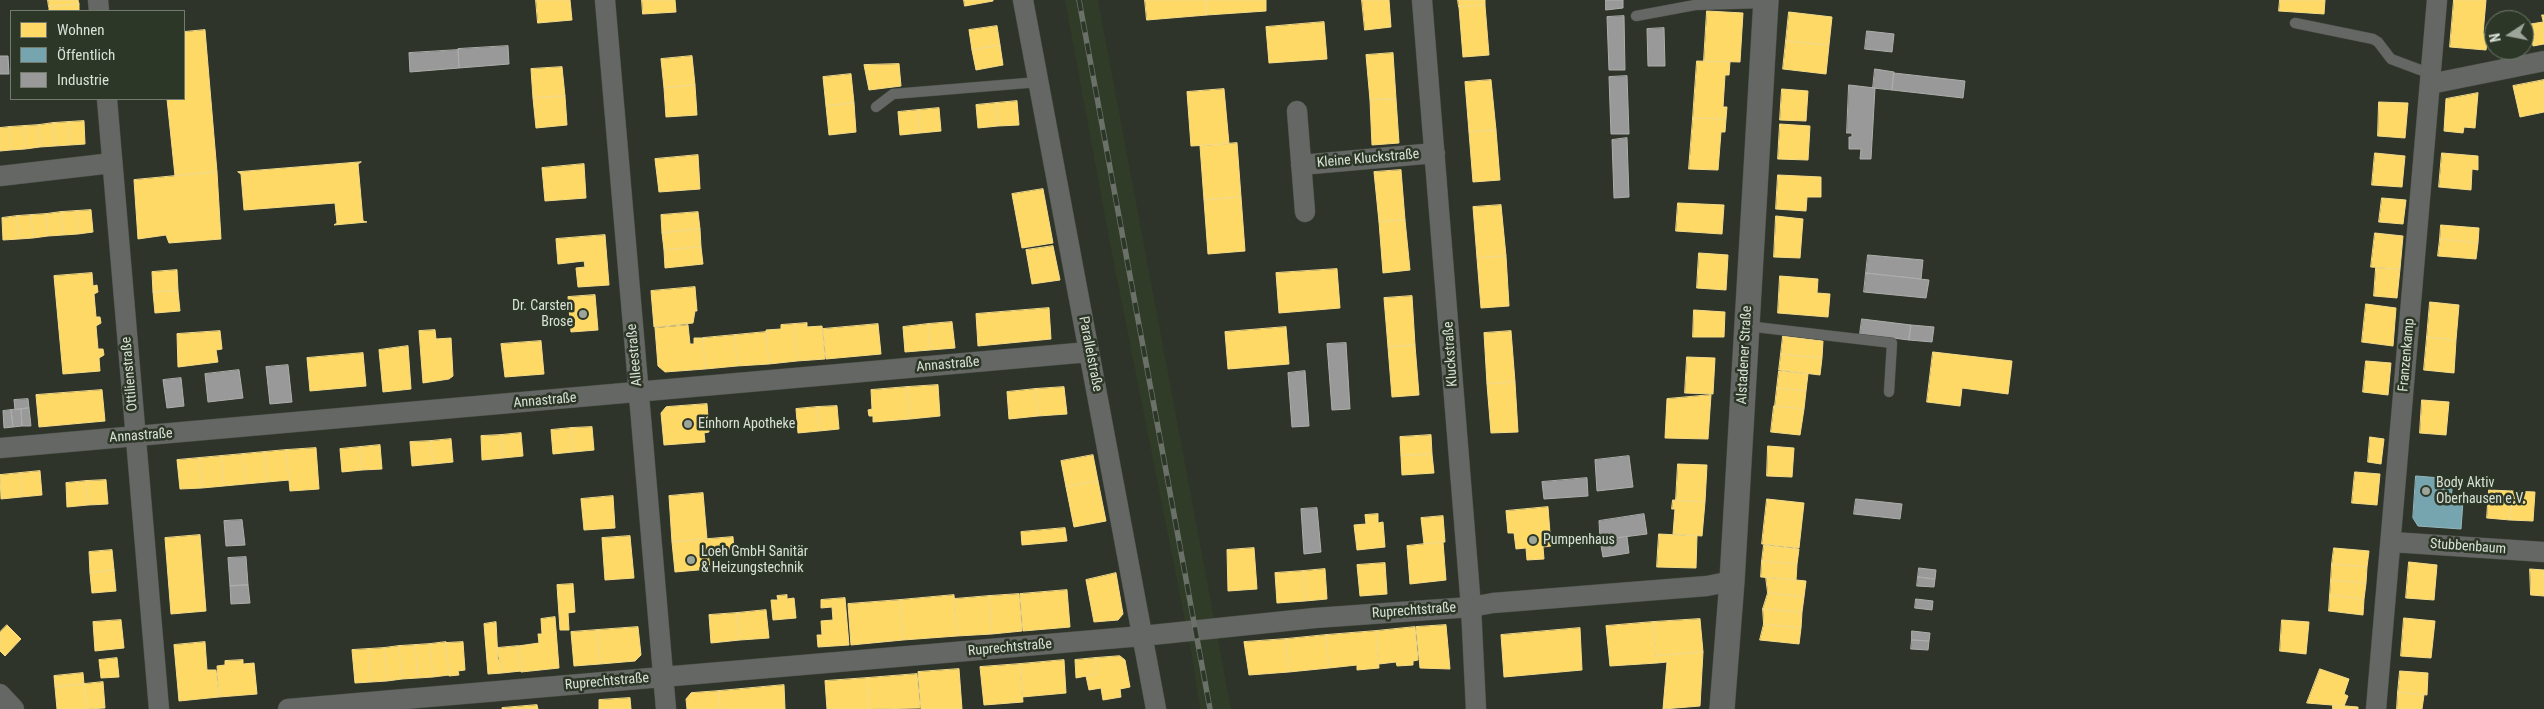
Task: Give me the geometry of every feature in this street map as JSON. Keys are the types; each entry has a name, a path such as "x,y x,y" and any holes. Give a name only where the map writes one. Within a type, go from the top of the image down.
{"street":[{"name":"Alleestraße","path":"605,0 666,709"},
{"name":"Parallelstraße","path":"1023,0 1156,709"},
{"name":"Kluckstraße","path":"1422,0 1471,607 1476,709"},
{"name":"Franzenkamp","path":"2376,709 2392,542 2437,0"},
{"name":"Alstadener Straße","path":"1722,709 1732,581 1766,1"},
{"path":"2430,79 2544,62"},
{"name":"Ottilienstraße","path":"107,100 159,709"},
{"name":"Kleine Kluckstraße","path":"1297,111 1305,212"},
{"name":"Kleine Kluckstraße","path":"1301,165 1435,153"},
{"path":"0,176 112,163"},
{"name":"Annastraße","path":"0,448 1089,352"},
{"name":"Stubbenbaum","path":"2392,542 2544,552"},
{"name":"Ruprechtstraße","path":"288,709 1142,636 1315,618 1471,607 1493,603 1707,586 1732,581"},
{"path":"0,694 14,709"}],"lane":[{"path":"1636,16 1695,5 1766,1"},
{"path":"2295,23 2378,42 2390,59 2430,79"},
{"path":"876,107 893,94 1039,82"},
{"path":"1746,326 1892,343 1889,392"}],"shaded area":[{"path":"1065,0 1098,0 1231,709 1200,709 1192,655 1110,243"}],"building: Wohnen":[{"path":"48,0 78,0 79,4 49,7"},
{"path":"536,0 570,0 572,20 538,23"},
{"path":"642,0 675,0 676,12 643,14"},
{"path":"964,0 993,0 993,1 965,6"},
{"path":"1145,0 1206,0 1207,15 1147,20"},
{"path":"1206,0 1266,0 1266,11 1207,15"},
{"path":"1362,0 1389,0 1391,27 1365,30"},
{"path":"1458,0 1485,0 1485,5 1459,7"},
{"path":"2280,0 2325,0 2324,14 2279,11"},
{"path":"2454,0 2486,0 2483,34 2484,50 2450,47"},
{"path":"79,4 79,10 49,10 49,7"},
{"path":"1485,5 1489,55 1463,57 1459,7"},
{"path":"1707,11 1743,13 1740,62 1704,61"},
{"path":"1789,12 1832,17 1829,45 1786,41"},
{"path":"2542,15 2544,15 2544,44 2534,46 2534,24 2543,22"},
{"path":"1324,22 1327,59 1269,63 1266,27"},
{"path":"997,26 1000,45 972,50 969,30"},
{"path":"205,30 217,172 175,176 167,100 185,100 185,32"},
{"path":"1786,41 1829,45 1826,74 1783,69"},
{"path":"1000,45 1003,65 976,70 972,50"},
{"path":"1393,53 1396,99 1370,100 1366,55"},
{"path":"692,56 695,85 664,88 661,59"},
{"path":"1697,61 1730,62 1729,75 1725,75 1723,107 1727,107 1726,119 1693,118"},
{"path":"899,64 901,86 869,90 864,65"},
{"path":"562,67 565,96 533,98 531,69"},
{"path":"851,74 854,103 826,106 823,77"},
{"path":"1491,80 1496,130 1469,132 1465,82"},
{"path":"2544,80 2544,112 2520,117 2513,86"},
{"path":"695,85 697,115 666,117 664,88"},
{"path":"1224,89 1229,144 1191,146 1187,92"},
{"path":"1782,89 1808,91 1806,121 1780,120"},
{"path":"2478,93 2475,128 2464,127 2463,133 2444,131 2446,99"},
{"path":"565,96 567,125 536,128 533,98"},
{"path":"1396,99 1399,143 1372,145 1370,100"},
{"path":"1017,101 1019,125 998,126 996,103"},
{"path":"2379,102 2408,103 2405,138 2378,136"},
{"path":"854,103 856,132 829,135 826,106"},
{"path":"996,103 998,126 978,128 976,105"},
{"path":"939,108 941,131 920,133 918,110"},
{"path":"918,110 920,133 900,135 898,112"},
{"path":"1693,118 1726,119 1725,132 1721,132 1718,170 1689,169"},
{"path":"84,121 85,144 70,145 68,122"},
{"path":"68,122 70,145 55,146 53,123"},
{"path":"53,123 55,146 40,147 39,125"},
{"path":"1780,124 1810,126 1808,160 1778,159"},
{"path":"39,125 40,147 25,149 24,126"},
{"path":"24,126 25,149 11,150 9,127"},
{"path":"9,127 11,150 0,151 0,128"},
{"path":"1496,130 1500,180 1473,182 1469,132"},
{"path":"1237,143 1241,197 1204,200 1200,146"},
{"path":"2375,153 2405,156 2402,187 2372,185"},
{"path":"2442,153 2478,156 2478,170 2472,169 2471,190 2439,187"},
{"path":"698,155 700,189 659,192 655,159"},
{"path":"361,162 358,164 363,221 367,222 334,225 337,223 335,203 244,210 241,174 238,172"},
{"path":"584,164 586,198 545,201 542,168"},
{"path":"1401,170 1405,220 1379,222 1374,172"},
{"path":"217,172 221,239 169,243 166,235 138,239 134,180"},
{"path":"1778,175 1821,177 1821,197 1807,197 1806,211 1776,209"},
{"path":"1043,189 1053,243 1022,248 1012,194"},
{"path":"1241,197 1245,251 1208,254 1204,200"},
{"path":"2382,198 2406,200 2403,224 2379,222"},
{"path":"1678,203 1724,205 1722,234 1676,231"},
{"path":"1501,205 1506,256 1477,258 1473,207"},
{"path":"91,210 93,232 78,234 76,211"},
{"path":"76,211 78,234 63,235 61,212"},
{"path":"61,212 63,235 48,236 46,214"},
{"path":"698,212 700,229 662,233 661,215"},
{"path":"46,214 48,236 33,238 31,215"},
{"path":"31,215 33,238 19,239 17,216"},
{"path":"17,216 19,239 3,240 2,218"},
{"path":"1776,216 1803,219 1800,258 1774,257"},
{"path":"1405,220 1410,270 1383,273 1379,222"},
{"path":"2441,225 2479,228 2478,243 2440,239"},
{"path":"700,229 701,247 664,250 662,233"},
{"path":"2375,233 2403,236 2400,269 2371,267"},
{"path":"605,235 609,285 578,287 576,268 585,267 584,261 558,264 556,239"},
{"path":"2440,239 2478,243 2476,259 2438,256"},
{"path":"1053,246 1060,280 1032,284 1026,250"},
{"path":"701,247 703,264 665,268 664,250"},
{"path":"1699,253 1728,255 1726,290 1697,288"},
{"path":"1506,256 1509,306 1481,308 1477,258"},
{"path":"2376,268 2400,269 2397,298 2374,296"},
{"path":"1337,269 1340,308 1279,313 1276,273"},
{"path":"177,270 178,291 153,292 152,272"},
{"path":"92,273 93,286 97,285 98,292 94,294 96,317 100,317 101,323 96,326 98,349 103,349 104,355 99,358 100,371 63,374 54,276"},
{"path":"1780,276 1818,279 1817,293 1830,294 1828,317 1778,313"},
{"path":"695,287 697,311 695,311 693,323 654,327 651,291"},
{"path":"178,291 180,311 155,313 153,292"},
{"name":"Dr. Carsten Brose","path":"595,295 598,330 571,332 568,297"},
{"path":"1412,296 1415,345 1388,347 1384,298"},
{"path":"2430,302 2459,305 2456,340 2427,337"},
{"path":"2366,304 2396,308 2393,346 2362,342"},
{"path":"1049,308 1051,339 978,346 976,314"},
{"path":"1694,310 1725,312 1724,337 1693,337"},
{"path":"952,322 955,348 930,350 928,324"},
{"path":"807,323 807,327 822,326 825,359 797,361 794,324"},
{"path":"794,324 797,361 769,364 766,330 781,329 781,325"},
{"path":"878,324 881,354 826,359 823,329"},
{"path":"928,324 930,350 905,352 903,327"},
{"path":"688,325 690,344 694,344 694,338 703,338 705,369 665,372 658,366 655,328"},
{"path":"1286,327 1289,364 1228,369 1225,332"},
{"path":"435,330 436,339 451,338 453,376 449,379 423,383 419,331"},
{"path":"220,331 222,349 216,350 218,362 178,367 177,334"},
{"path":"1511,331 1515,382 1487,384 1484,333"},
{"path":"766,332 769,364 737,366 735,335"},
{"path":"735,335 737,366 705,369 703,338"},
{"path":"1783,336 1823,341 1822,358 1781,354"},
{"path":"2427,337 2456,340 2454,373 2424,370"},
{"path":"541,341 544,374 505,377 501,344"},
{"path":"1415,345 1419,395 1392,397 1388,347"},
{"path":"408,346 411,389 383,392 379,350"},
{"path":"1933,352 2012,361 2008,394 1962,388 1960,406 1927,402"},
{"path":"363,353 366,386 310,391 307,358"},
{"path":"1781,354 1822,358 1820,375 1779,370"},
{"path":"1687,357 1715,358 1713,394 1685,393"},
{"path":"2366,361 2391,363 2388,395 2363,392"},
{"path":"1779,371 1808,374 1806,391 1777,388"},
{"path":"1515,382 1518,432 1491,433 1487,384"},
{"path":"938,385 940,416 910,419 907,387"},
{"path":"907,387 910,419 873,422 873,416 869,416 868,410 872,409 871,390"},
{"path":"1064,387 1067,414 1038,416 1035,389"},
{"path":"1777,388 1806,391 1804,409 1775,406"},
{"path":"1035,389 1038,416 1009,419 1007,392"},
{"path":"102,390 105,421 39,427 36,395"},
{"path":"1711,395 1708,439 1665,438 1667,399"},
{"path":"2422,400 2449,402 2446,435 2420,433"},
{"path":"707,404 709,432 704,433 705,442 664,445 661,413 666,407"},
{"path":"837,406 839,429 819,431 817,407"},
{"path":"1774,406 1804,409 1800,435 1771,432"},
{"path":"817,407 819,431 798,433 796,409"},
{"path":"592,427 594,450 573,452 571,428"},
{"path":"571,428 573,452 553,454 551,430"},
{"path":"521,433 523,456 503,458 501,435"},
{"path":"501,435 503,458 482,460 481,436"},
{"path":"1431,435 1432,454 1401,456 1400,437"},
{"path":"2370,437 2384,439 2381,464 2368,462"},
{"path":"451,439 453,462 433,464 431,441"},
{"path":"431,441 433,464 412,466 410,442"},
{"path":"380,445 382,469 362,470 360,447"},
{"path":"1768,446 1794,448 1792,477 1767,476"},
{"path":"360,447 362,470 342,472 340,449"},
{"path":"316,448 319,489 290,491 286,450"},
{"path":"286,450 289,480 267,482 264,452"},
{"path":"264,452 267,482 245,484 243,454"},
{"path":"243,454 245,484 224,486 221,456"},
{"path":"1432,454 1434,473 1402,475 1401,456"},
{"path":"1093,455 1098,481 1066,487 1061,461"},
{"path":"221,456 224,486 202,488 199,458"},
{"path":"199,458 202,488 180,489 177,460"},
{"path":"1678,464 1707,465 1705,502 1676,500"},
{"path":"40,471 42,495 21,497 20,473"},
{"path":"2355,472 2380,474 2377,505 2352,503"},
{"path":"20,473 21,497 1,499 0,475"},
{"path":"106,480 108,504 88,505 86,481"},
{"path":"86,481 88,505 67,507 66,483"},
{"path":"1098,481 1106,521 1074,527 1066,487"},
{"path":"2489,490 2512,491 2510,520 2487,518"},
{"path":"2512,491 2535,492 2533,521 2510,520"},
{"path":"703,493 707,539 672,542 669,496"},
{"path":"613,496 615,528 584,530 581,499"},
{"path":"1767,499 1804,503 1799,548 1762,544"},
{"path":"1673,500 1705,502 1702,536 1673,534 1675,509 1672,509"},
{"name":"Pumpenhaus","path":"1548,507 1551,546 1543,547 1544,559 1527,560 1526,548 1516,549 1514,533 1508,533 1506,511"},
{"path":"1378,514 1378,523 1383,522 1385,547 1357,550 1354,525 1366,524 1365,515"},
{"path":"1443,516 1445,542 1424,544 1421,518"},
{"path":"1065,528 1067,541 1022,545 1021,532"},
{"path":"1659,534 1697,536 1696,568 1657,567"},
{"path":"200,535 206,611 171,614 165,538"},
{"path":"630,536 634,578 605,580 602,538"},
{"name":"Loeh GmbH Sanitär & Heizungstechnik","path":"733,537 734,549 708,551 710,569 675,572 672,542"},
{"path":"1443,542 1446,580 1410,584 1407,546"},
{"path":"1764,545 1799,549 1797,564 1762,561"},
{"path":"1254,548 1257,589 1228,591 1227,550"},
{"path":"2334,548 2369,551 2367,567 2332,564"},
{"path":"112,550 114,570 90,573 89,552"},
{"path":"1762,561 1797,564 1796,580 1761,577"},
{"path":"2409,562 2437,565 2434,600 2406,598"},
{"path":"1385,563 1387,594 1360,596 1357,565"},
{"path":"2332,564 2367,567 2366,583 2331,580"},
{"path":"1325,569 1327,599 1305,601 1303,571"},
{"path":"2530,569 2544,570 2544,596 2531,595"},
{"path":"114,570 116,591 92,593 90,573"},
{"path":"1303,571 1305,601 1277,603 1275,573"},
{"path":"1116,573 1123,614 1118,620 1094,622 1086,580"},
{"path":"1766,577 1806,581 1804,597 1768,593"},
{"path":"2331,580 2366,583 2364,599 2330,595"},
{"path":"573,584 575,612 568,613 569,630 560,630 557,585"},
{"path":"1067,590 1070,627 1023,631 1020,594"},
{"path":"1768,593 1804,597 1802,612 1763,609"},
{"path":"1019,594 1022,631 992,634 989,596"},
{"path":"787,595 787,599 794,598 796,618 773,620 771,600 778,600 777,596"},
{"path":"954,595 957,636 903,640 900,600"},
{"path":"2330,595 2364,599 2363,615 2329,611"},
{"path":"989,596 992,634 957,636 954,599"},
{"path":"845,598 849,645 818,647 817,635 822,635 821,621 833,620 832,607 821,608 821,600"},
{"path":"900,600 903,640 851,645 848,604"},
{"path":"1763,609 1802,612 1801,628 1764,624"},
{"path":"766,610 769,638 740,640 737,613"},
{"path":"737,613 740,640 711,643 709,615"},
{"path":"555,617 559,668 521,672 518,646 539,643 538,634 542,634 541,619"},
{"path":"2404,618 2435,621 2431,658 2401,656"},
{"path":"1700,619 1703,652 1656,656 1653,622"},
{"path":"121,620 124,648 95,651 93,622"},
{"path":"2282,620 2309,622 2306,654 2280,651"},
{"path":"496,622 498,660 500,660 502,673 488,674 484,624"},
{"path":"1653,622 1657,663 1610,666 1606,626"},
{"path":"1764,624 1801,628 1799,644 1760,640"},
{"path":"7,625 21,639 5,656 0,651 0,632"},
{"path":"1446,625 1450,669 1420,668 1416,627"},
{"path":"638,627 641,655 635,661 600,664 597,630"},
{"path":"1415,627 1418,660 1413,661 1413,665 1397,666 1396,662 1379,664 1376,631"},
{"path":"1580,628 1582,670 1504,677 1501,635"},
{"path":"597,630 600,664 574,666 571,632"},
{"path":"1376,631 1379,668 1357,670 1357,665 1329,668 1326,635"},
{"path":"1326,635 1329,668 1289,672 1286,639"},
{"path":"1286,639 1289,672 1249,675 1244,642"},
{"path":"205,642 207,670 216,670 219,697 179,701 174,645"},
{"path":"446,642 449,675 433,677 430,644"},
{"path":"463,642 465,670 458,671 459,675 449,676 446,643"},
{"path":"430,644 433,677 418,678 415,645"},
{"path":"415,645 418,678 402,679 399,646"},
{"path":"399,646 402,679 387,681 384,648"},
{"path":"518,646 521,671 502,673 497,648"},
{"path":"384,648 387,681 371,682 368,649"},
{"path":"368,649 371,682 355,683 352,650"},
{"path":"1703,652 1700,706 1663,709 1667,662 1657,663 1656,656"},
{"path":"1120,656 1125,660 1130,687 1120,689 1121,697 1103,700 1101,688 1089,690 1086,676 1097,674 1095,658"},
{"path":"117,658 119,677 101,678 99,660"},
{"path":"1095,658 1097,674 1076,678 1075,660"},
{"path":"243,660 243,664 254,663 257,694 219,697 217,666 225,665 225,661"},
{"path":"1064,660 1066,693 1022,697 1020,664"},
{"path":"1020,664 1023,702 984,705 980,667"},
{"path":"959,669 962,709 921,709 918,672"},
{"path":"2320,669 2349,679 2344,694 2348,696 2344,706 2307,703"},
{"path":"2400,671 2428,673 2427,695 2398,692"},
{"path":"83,673 84,684 55,687 54,676"},
{"path":"917,674 920,708 869,709 867,678"},
{"path":"867,678 869,709 827,709 825,681"},
{"path":"103,682 105,708 87,709 84,684"},
{"path":"84,684 87,709 57,709 55,687"},
{"path":"784,685 785,709 720,709 719,691"},
{"path":"719,691 720,709 687,709 686,699 691,693"},
{"path":"2398,692 2424,695 2422,709 2397,709"},
{"path":"630,698 631,709 599,709 599,700"},
{"path":"537,705 538,709 502,709 502,708"},
{"path":"2333,705 2358,707 2358,709 2333,709"}],"building: Öffentlich":[{"path":"2416,476 2453,479 2451,500 2463,501 2461,529 2418,526 2413,518"}],"building: Industrie":[{"path":"1606,0 1623,0 1623,8 1606,10"},
{"path":"1624,16 1625,70 1609,70 1607,17"},
{"path":"1664,28 1665,66 1648,66 1647,29"},
{"path":"1867,31 1894,34 1892,52 1865,49"},
{"path":"508,46 509,64 459,68 458,49"},
{"path":"458,50 459,68 410,72 409,53"},
{"path":"0,56 8,56 9,74 0,74"},
{"path":"1875,69 1894,72 1892,90 1873,88"},
{"path":"1894,73 1965,81 1963,98 1892,90"},
{"path":"1627,76 1629,134 1611,134 1609,77"},
{"path":"1849,85 1875,88 1871,159 1860,159 1861,149 1849,149 1849,137 1852,137 1852,133 1847,133"},
{"path":"1627,138 1629,197 1614,198 1612,140"},
{"path":"1868,255 1923,260 1921,279 1866,273"},
{"path":"1866,273 1929,280 1926,298 1864,292"},
{"path":"1862,319 1911,325 1909,340 1860,334"},
{"path":"1911,325 1934,327 1932,342 1909,340"},
{"path":"1346,343 1350,409 1332,410 1327,344"},
{"path":"288,365 292,402 270,404 266,367"},
{"path":"239,370 243,398 208,402 205,374"},
{"path":"1305,371 1309,426 1292,427 1288,373"},
{"path":"181,378 184,406 167,408 163,380"},
{"path":"28,399 29,408 15,410 14,400"},
{"path":"29,408 31,426 22,426 21,409"},
{"path":"21,409 22,426 13,427 11,410"},
{"path":"11,410 13,427 4,428 3,411"},
{"path":"1629,456 1633,487 1597,491 1595,460"},
{"path":"1587,478 1588,496 1544,499 1542,482"},
{"path":"1856,499 1902,504 1900,519 1854,514"},
{"path":"1317,508 1321,552 1304,554 1301,509"},
{"path":"1644,514 1647,534 1600,540 1599,521"},
{"path":"242,520 245,545 226,546 224,521"},
{"path":"1627,537 1629,553 1603,557 1600,540"},
{"path":"246,557 248,585 230,586 228,558"},
{"path":"1919,568 1936,570 1935,579 1918,577"},
{"path":"1918,577 1935,579 1934,587 1917,586"},
{"path":"248,585 250,603 231,604 230,586"},
{"path":"1916,599 1933,601 1932,610 1915,608"},
{"path":"1912,631 1930,633 1929,641 1912,640"},
{"path":"1912,640 1929,641 1928,650 1911,649"}],"railway":[{"path":"1079,0 1210,709"}],"place":[{"name":"Dr. Carsten Brose","path":"583,314"},
{"name":"Einhorn Apotheke","path":"688,424"},
{"name":"Body Aktiv Oberhausen e.V.","path":"2426,491"},
{"name":"Pumpenhaus","path":"1533,540"},
{"name":"Loeh GmbH Sanitär & Heizungstechnik","path":"691,560"}]}
